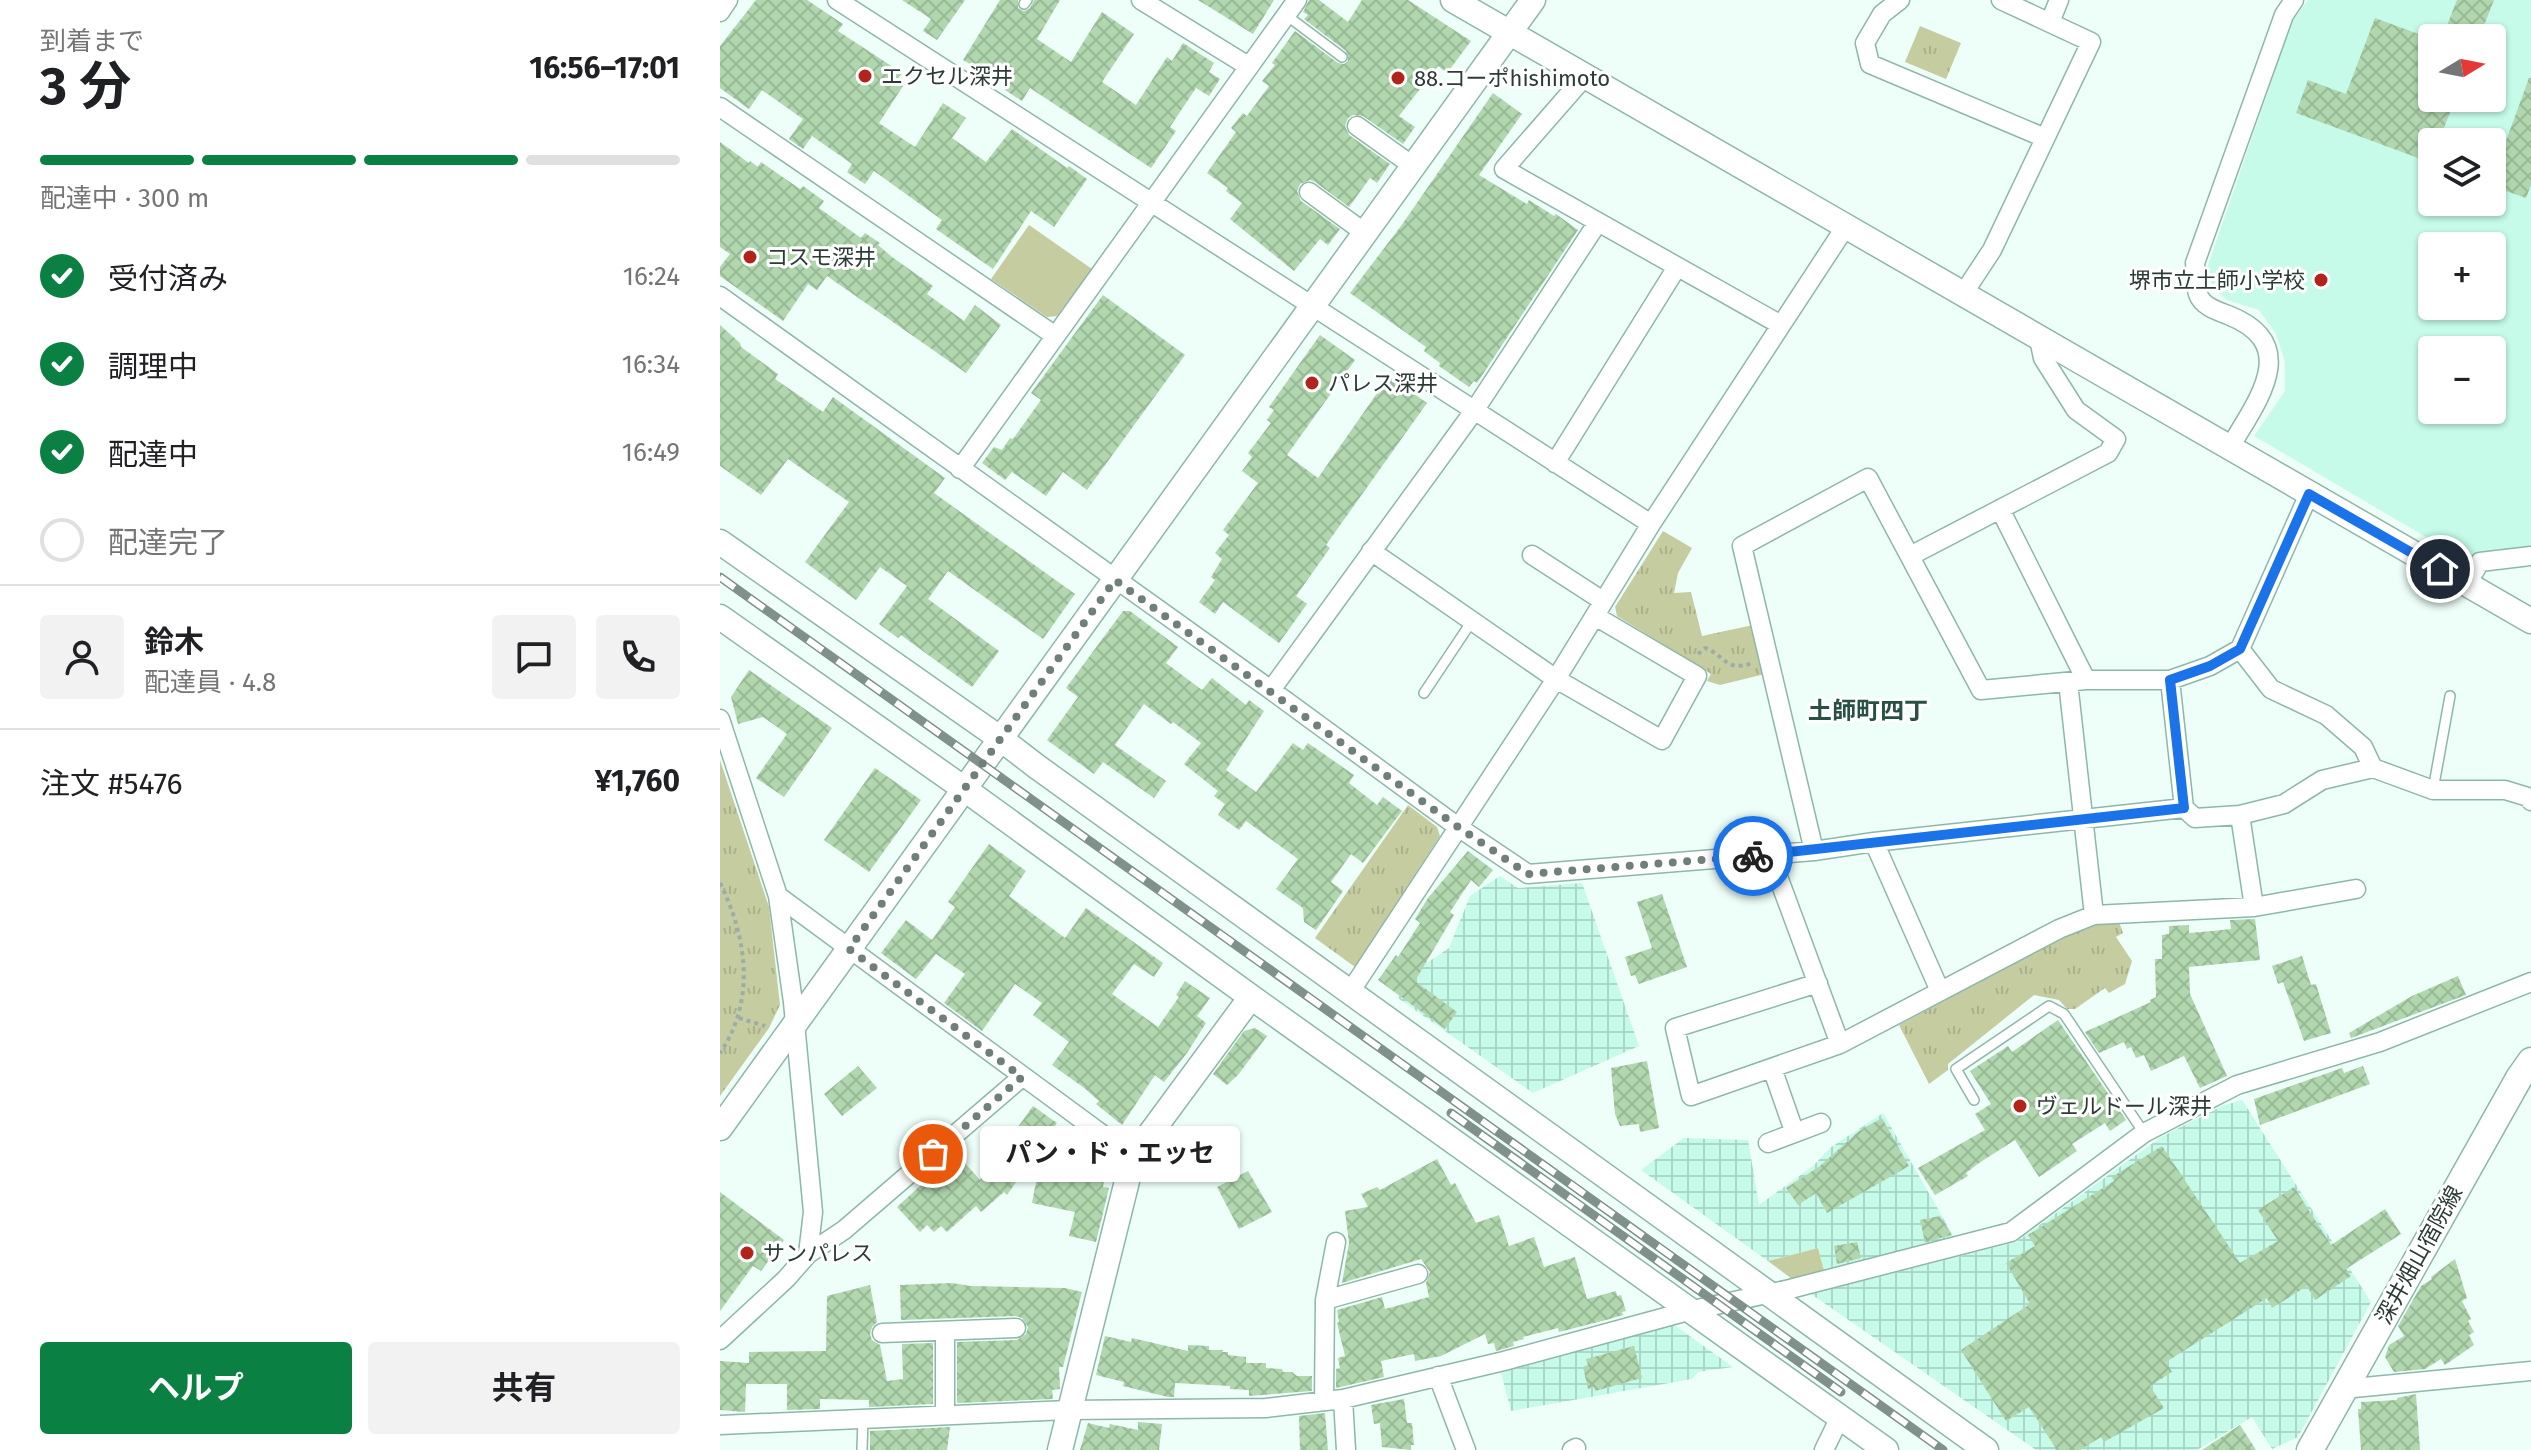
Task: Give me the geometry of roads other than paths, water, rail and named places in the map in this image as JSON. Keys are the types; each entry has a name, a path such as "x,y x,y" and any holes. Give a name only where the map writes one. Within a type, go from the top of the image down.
{"main road":[{"name":"深井畑山宿院線","path":"2310,1450 2531,1061"}],"street":[{"path":"720,12 728,0"},
{"path":"837,0 1651,524"},
{"path":"1141,0 1248,66"},
{"path":"1453,0 2531,621"},
{"path":"720,1128 1533,0"},
{"path":"1900,0 1882,14 1865,43 1870,64 2045,138"},
{"path":"1963,294 1992,250 2091,42 2001,0"},
{"path":"2050,22 2059,0"},
{"path":"2230,447 2265,388 2270,357 2264,338 2245,322 2210,308 2198,296 2195,263 2284,15 2294,0"},
{"path":"960,469 1291,8"},
{"path":"1586,75 1504,169 1781,325"},
{"path":"720,107 1054,335"},
{"path":"1357,126 1413,166"},
{"path":"1309,192 1365,233"},
{"path":"1271,690 1474,411 1598,222"},
{"path":"1350,992 1556,679 1651,524 1846,226"},
{"path":"1555,463 1677,267"},
{"path":"720,296 1458,827 1528,874 1814,851 2184,808"},
{"path":"1910,556 2108,453 2116,439 2076,410 2043,358 2039,339"},
{"path":"1814,851 1742,546 1868,478 1981,690 2077,681 2170,680 2210,666 2240,649 2309,494"},
{"path":"2000,509 2077,681 2083,821 2094,915"},
{"path":"720,542 1001,739 1986,1450"},
{"path":"1371,551 1556,679 1662,740 1697,676 1599,608 1532,555"},
{"path":"2467,584 2480,562 2531,556"},
{"path":"720,617 1886,1450"},
{"path":"2240,649 2271,689 2326,715 2363,747 2373,768"},
{"path":"2170,680 2184,808 2195,818 2240,815 2284,804 2322,780 2373,768 2433,790 2505,790 2528,797 2531,801"},
{"path":"720,719 778,896 810,1165 813,1212 808,1254"},
{"path":"2240,815 2254,907"},
{"path":"1874,842 1940,991"},
{"path":"1770,855 1840,1044"},
{"path":"1818,983 1675,1028 1691,1096 1840,1044 2059,929 2094,915 2254,907 2356,889"},
{"path":"778,896 1133,1157"},
{"path":"720,1425 1069,1410 1266,1408 1334,1400 1438,1376 1688,1311 1934,1254 2011,1232 2144,1133 2237,1085 2380,1042 2531,982"},
{"path":"1060,1450 1133,1157 1251,997"},
{"path":"1772,1068 1794,1131"},
{"path":"720,1340 786,1279 808,1254 844,1230 1022,1077"},
{"path":"1768,1143 1821,1123"},
{"path":"1336,1242 1325,1300 1334,1400 1346,1450"},
{"path":"1325,1300 1418,1274"},
{"path":"882,1333 1016,1328"},
{"path":"945,1331 945,1415"},
{"path":"2343,1389 2531,1371"},
{"path":"1438,1376 1466,1450"},
{"path":"1824,1450 1840,1417"}],"lane":[{"path":"1291,8 1342,57"},
{"path":"1424,693 1472,621"},
{"path":"2433,790 2450,696"},
{"path":"1974,1100 1956,1069 2049,1006 2064,1014 2144,1133"},
{"path":"862,1450 863,1418"}],"railway":[{"path":"720,577 1943,1450"},
{"path":"1451,1113 1841,1392"}],"place":[{"name":"エクセル深井","path":"865,76"},
{"name":"88.コーポhishimoto","path":"1398,78"},
{"name":"コスモ深井","path":"750,257"},
{"name":"堺市立土師小学校","path":"2321,280"},
{"name":"パレス深井","path":"1312,383"},
{"name":"ヴェルドール深井","path":"2020,1106"},
{"name":"パン・ド・エッセ","path":"933,1154"},
{"name":"サンパレス","path":"747,1253"}],"district":[{"name":"土師町四丁","path":"1868,711"}]}
